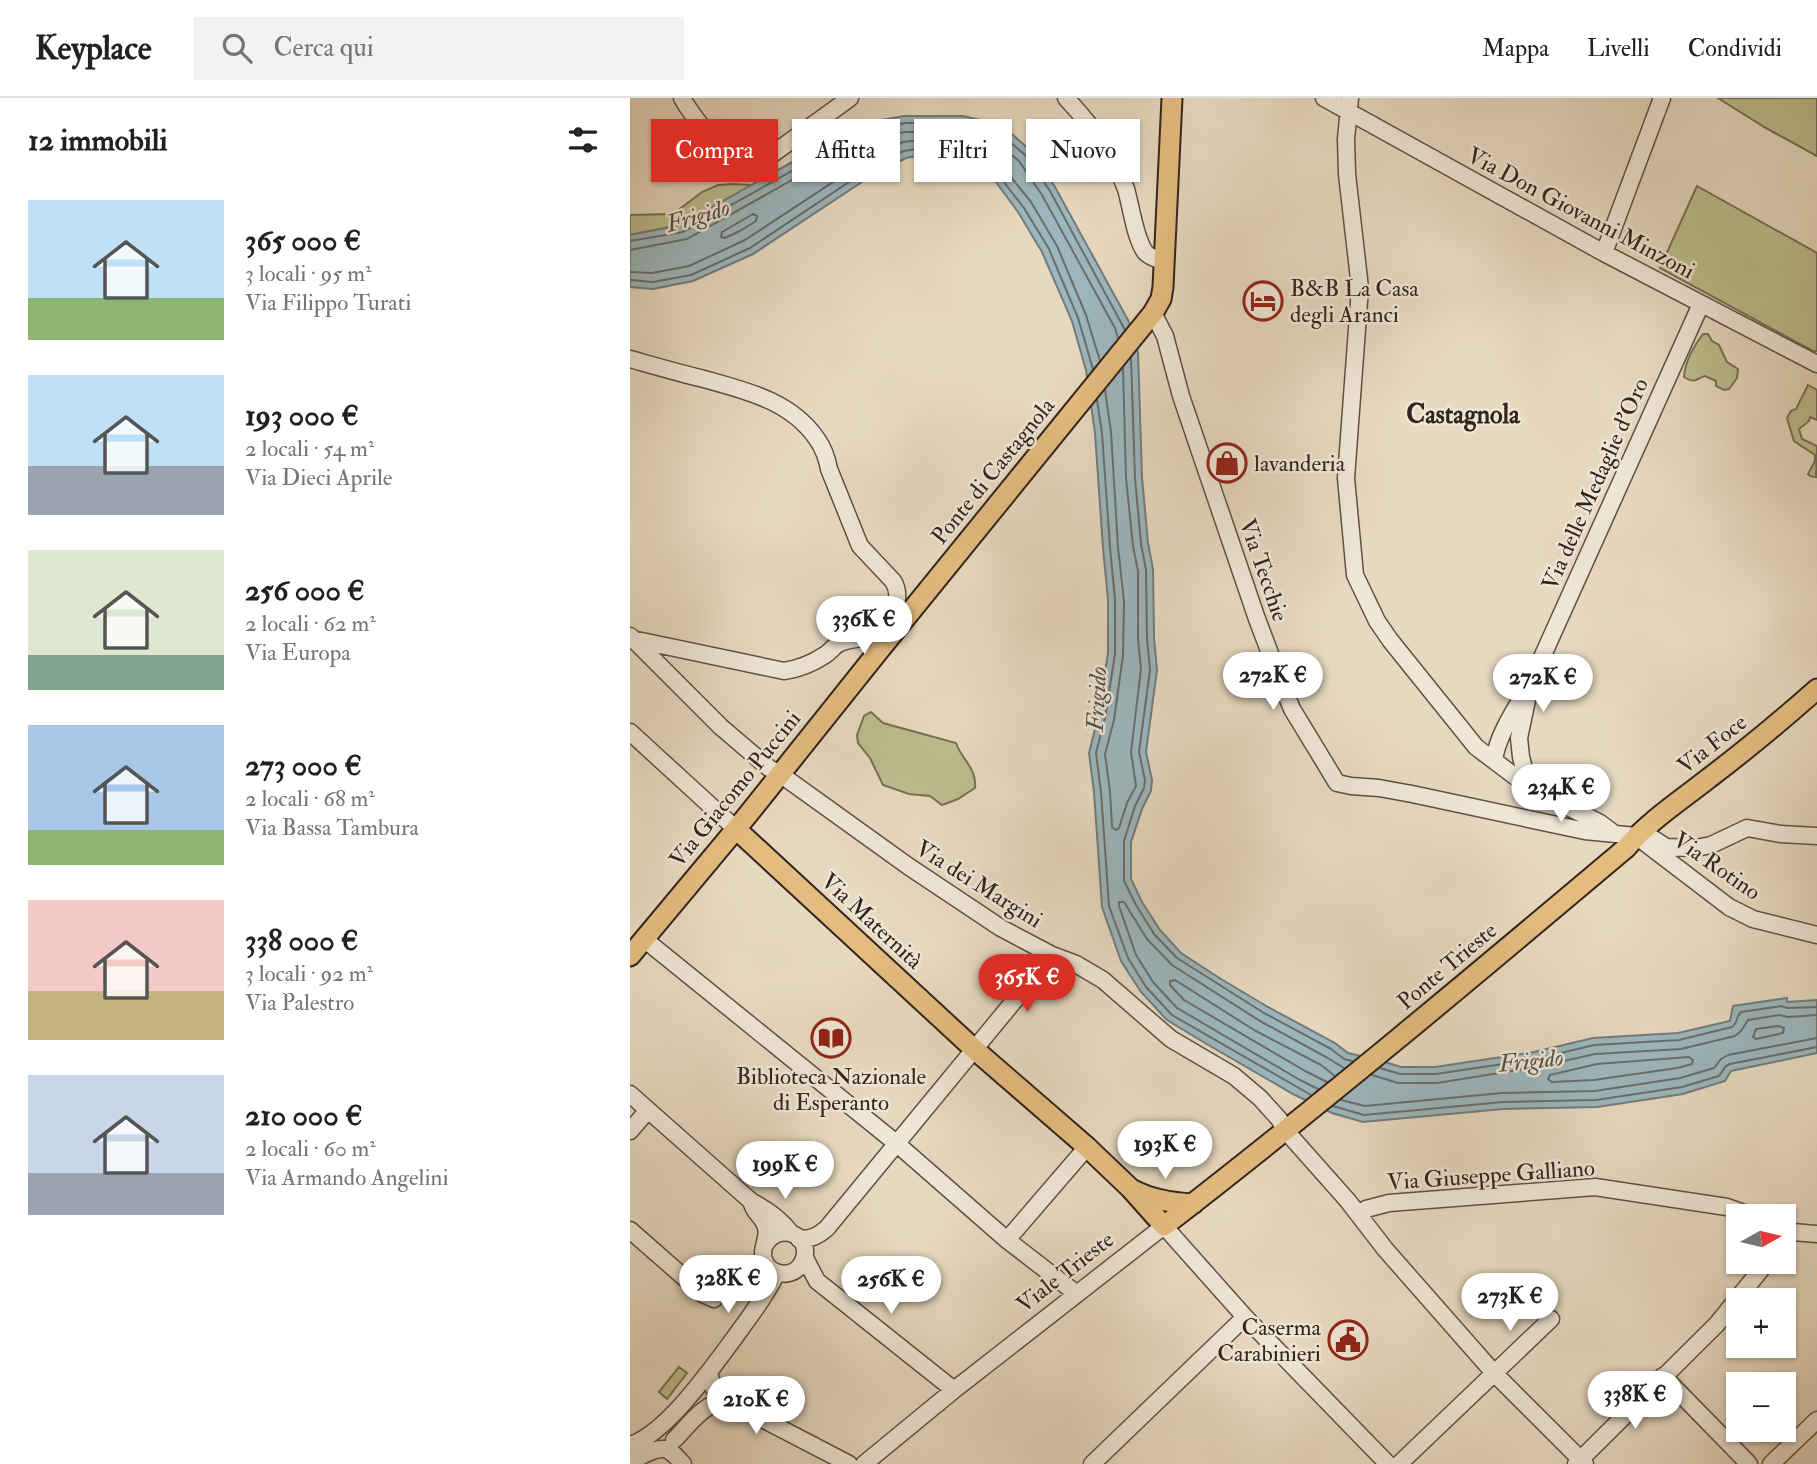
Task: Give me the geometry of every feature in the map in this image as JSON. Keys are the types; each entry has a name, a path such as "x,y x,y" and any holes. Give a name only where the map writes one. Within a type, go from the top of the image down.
{"main road":[{"path":"1151,316 1161,299 1163,287 1172,98"},
{"name":"Ponte di Castagnola","path":"877,653 1151,316"},
{"name":"Via Giacomo Puccini","path":"630,956 877,653"},
{"name":"Via Foce","path":"1635,838 1817,689"},
{"name":"Via Maternità","path":"736,828 974,1049 1087,1147 1130,1188 1164,1226"},
{"name":"Ponte Trieste","path":"1292,1125 1635,838"},
{"name":"Viale Trieste","path":"1164,1226 1292,1125"},
{"path":"1130,1188 1163,1201 1193,1204"}],"street":[{"path":"682,98 722,150 741,165 748,167 756,166 850,98"},
{"path":"1066,98 1106,145 1125,187 1145,252 1165,262"},
{"name":"Via Don Giovanni Minzoni","path":"1324,98 1349,105 1604,253 1817,364"},
{"path":"1604,253 1662,98"},
{"path":"1349,105 1347,174 1360,288 1346,478 1355,575 1377,621 1390,640 1476,747 1530,787 1600,823 1612,832"},
{"name":"Via delle Medaglie d'Oro","path":"1494,760 1509,721 1530,684 1701,304"},
{"name":"Via Tecchie","path":"1151,316 1165,336 1181,397 1243,581 1280,680 1292,709 1337,783 1412,794 1585,831 1612,832 1635,838"},
{"path":"630,359 747,392 785,407 800,419 823,448 829,470 860,546 897,586 897,602 879,632 867,638 851,639 838,644 827,654 806,665 784,671 631,638"},
{"name":"Via dei Margini","path":"631,638 721,727 769,768 1001,928 1103,980 1171,1040 1234,1076 1279,1119 1292,1125 1385,1249 1494,1373 1581,1462"},
{"name":"Via delle Medaglie d'Oro","path":"1530,684 1519,738 1521,757 1530,787"},
{"path":"630,732 736,828"},
{"path":"1494,760 1508,752 1519,738"},
{"path":"1635,838 1672,848 1696,848 1712,845 1747,828 1780,834 1817,836"},
{"name":"Via Rotino","path":"1635,838 1729,907 1753,919 1817,935"},
{"path":"644,939 896,1143 1007,1240 1077,1294"},
{"path":"765,1245 778,1233 818,1236 827,1228 1052,955"},
{"path":"630,1094 752,1202 764,1208 786,1227 804,1248 804,1258 817,1281 954,1390"},
{"path":"630,1131 648,1110"},
{"path":"1007,1240 1087,1147"},
{"name":"Via Giuseppe Galliano","path":"1359,1215 1366,1209 1389,1203 1595,1187 1726,1207"},
{"path":"752,1202 767,1231 763,1255 768,1266 777,1273 784,1274 797,1270 804,1258"},
{"path":"1164,1226 1245,1317 1388,1464"},
{"name":"Viale Trieste","path":"864,1464 1164,1226"},
{"path":"630,1230 703,1294 714,1299"},
{"path":"1796,1234 1817,1234"},
{"path":"657,1430 709,1373 770,1288 777,1273"},
{"path":"1581,1462 1717,1324 1757,1274"},
{"path":"1092,1464 1245,1317"},
{"path":"1399,1464 1551,1320"},
{"path":"709,1373 714,1389 726,1401 849,1464"},
{"path":"1663,1376 1749,1464"},
{"path":"663,1451 708,1408 720,1401 726,1401"},
{"path":"1771,1464 1817,1420"},
{"path":"630,1445 668,1427 672,1430 663,1451"},
{"path":"630,1463 642,1455 663,1451 671,1452 683,1464"}],"green space":[{"path":"1718,98 1817,98 1817,156 1764,127"},
{"path":"718,185 753,185 680,225 630,235 630,215 673,214 702,192"},
{"path":"1697,186 1817,253 1817,351 1660,268"},
{"path":"1703,334 1708,334 1712,341 1719,345 1727,362 1738,369 1737,378 1729,389 1716,386 1716,381 1705,376 1693,381 1684,377 1690,354"},
{"path":"1808,385 1817,390 1817,420 1810,417 1799,429 1802,439 1817,446 1816,477 1808,474 1815,455 1794,441 1787,418 1791,411 1796,409"},
{"path":"871,712 883,723 956,743 974,775 975,788 942,805 930,796 909,794 883,785 870,758 858,743 857,735 864,716"},
{"path":"679,1367 687,1373 667,1399 659,1392"}],"water":[{"path":"904,116 963,116 976,119 914,119 914,157 900,161 900,119 888,119"},
{"name":"Frigido","path":"1012,134 1026,147 1026,182 1052,182 1055,187 1129,322 1138,352 1142,477 1153,569 1157,670 1146,752 1152,780 1151,791 1131,842 1131,879 1160,930 1181,953 1348,1053 1401,1067 1435,1067 1534,1052 1593,1038 1678,1033 1730,1021 1733,1006 1787,998 1787,1002 1817,1000 1817,1053 1731,1071 1725,1081 1683,1094 1597,1107 1503,1109 1363,1122 1332,1113 1293,1094 1167,1020 1141,992 1121,961 1102,907 1089,753 1098,717 1108,653 1108,600 1095,433 1086,370 1072,321 1042,252 996,182 1012,182"},
{"name":"Frigido","path":"792,162 792,182 862,182 753,254 693,281 653,289 630,287 630,235 680,225 757,182 778,182 778,170"}],"place":[{"name":"B&B La Casa degli Aranci","path":"1263,301"},
{"name":"lavanderia","path":"1227,463"},
{"name":"Biblioteca Nazionale di Esperanto","path":"831,1038"},
{"name":"Caserma Carabinieri","path":"1348,1340"}],"district":[{"name":"Castagnola","path":"1463,415"}]}
